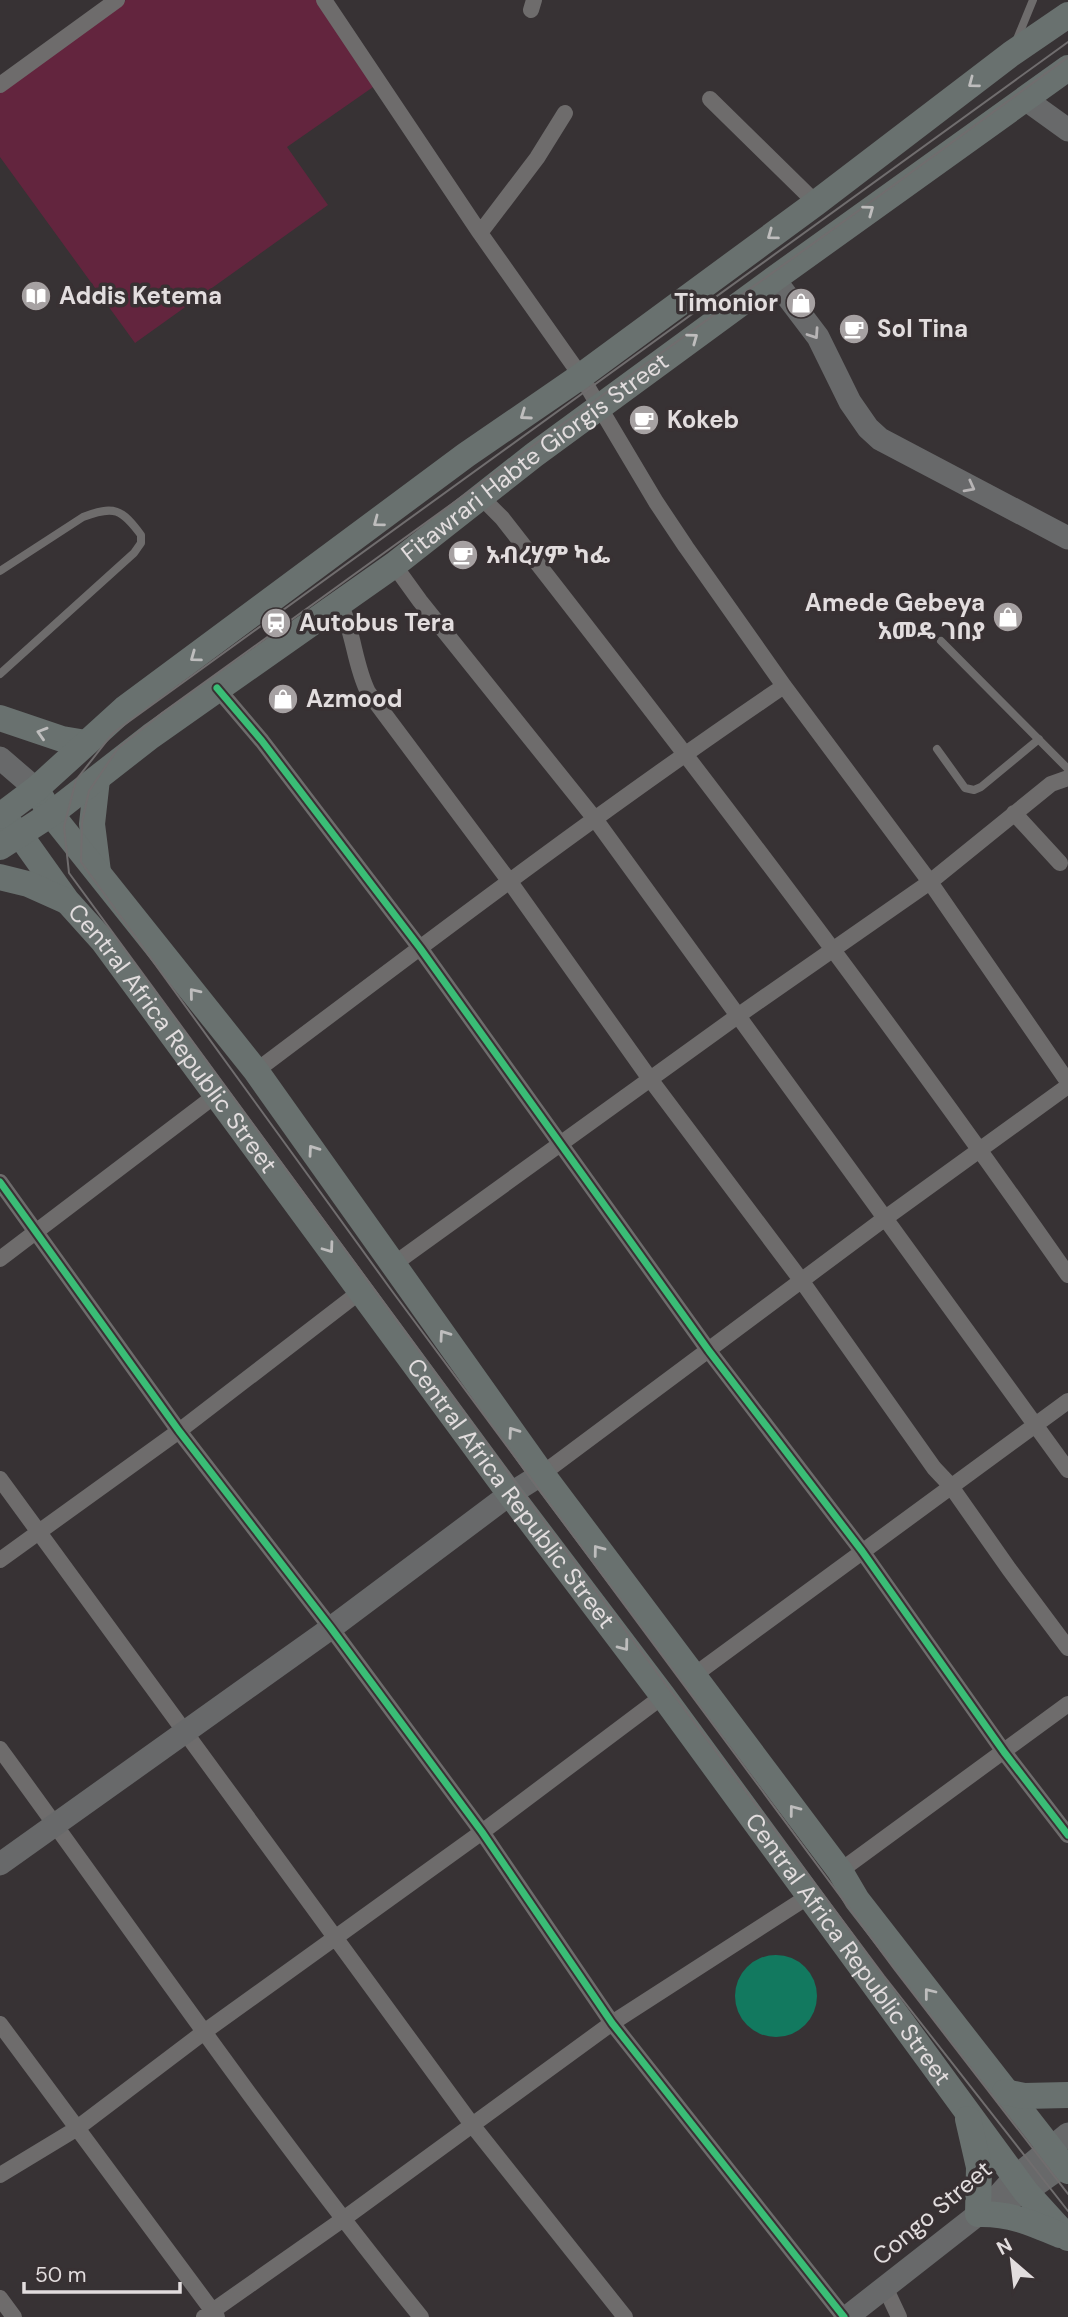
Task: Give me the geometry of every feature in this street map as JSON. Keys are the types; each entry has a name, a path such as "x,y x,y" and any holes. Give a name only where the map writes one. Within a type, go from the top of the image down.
{"main road":[{"path":"0,814 36,789 124,709 432,481 581,376 1068,15"},
{"name":"Fitawrari Habte Giorgis Street","path":"10,841 51,814 217,688 394,565 480,496 598,408 1068,68"},
{"path":"0,718 62,739 86,743"},
{"path":"97,779 92,824 97,872"},
{"name":"Central Africa Republic Street","path":"36,789 51,814 257,1071 542,1474 840,1871 857,1900 1005,2092 1063,2156"},
{"name":"Central Africa Republic Street","path":"0,814 10,841 103,941 1021,2184 1068,2238"},
{"path":"0,877 28,884 67,901"},
{"path":"1005,2092 1024,2096 1068,2095"},
{"path":"965,2107 979,2167 984,2209 1022,2218 1068,2238"}],"street":[{"path":"0,85 117,0"},
{"path":"0,1864 331,1628 510,1494 542,1474 1068,1084 930,881 685,547 598,408 581,376 480,233 324,0"},
{"path":"710,99 816,203"},
{"path":"1026,99 1068,130"},
{"path":"480,233 537,158 565,113"},
{"path":"774,279 818,337 850,402 868,428 880,439 1068,538"},
{"path":"480,496 502,518 834,950 1068,1275"},
{"path":"394,565 595,818 1068,1470"},
{"path":"339,602 347,618 362,680 368,692 510,881 650,1079 801,1280 934,1468 950,1485 1068,1648"},
{"path":"257,1071 595,818 784,685"},
{"path":"217,688 262,741 419,948 709,1351 862,1550 1004,1752 1068,1835"},
{"path":"0,758 36,789"},
{"path":"394,1264 559,1143 930,881 1051,784 1068,778"},
{"path":"1014,813 1060,863"},
{"path":"0,1259 216,1095"},
{"path":"0,1182 179,1431 331,1628 482,1832 612,2023 846,2317"},
{"path":"0,1560 179,1431 361,1291"},
{"path":"692,1676 1068,1401"},
{"path":"0,1479 473,2126 625,2317"},
{"path":"0,2175 76,2129 663,1696"},
{"path":"840,1871 1068,1704"},
{"path":"0,1749 342,2220 421,2317"},
{"path":"0,2024 211,2315 612,2023 809,1896"},
{"name":"Congo Street","path":"846,2317 984,2209 1063,2156"},
{"path":"885,2287 899,2317"},
{"path":"0,2298 11,2316"}],"lane":[{"path":"1012,54 1033,0"},
{"path":"0,571 83,517 97,512 110,510 122,513 129,518 141,536 141,543 134,553 0,674"},
{"path":"941,641 1068,769"},
{"path":"937,748 965,788 974,790 981,788 1039,739"}],"shaded area":[{"path":"126,0 320,0 376,85 287,147 328,205 135,343 0,157 0,89"},
{"path":"776,1955 792,1958 805,1967 814,1980 817,1996 814,2012 805,2025 792,2034 776,2037 760,2034 747,2025 738,2012 735,1996 738,1980 747,1967 760,1958"}],"tram line":[{"path":"1068,42 113,733 76,780 64,827 69,873 541,1517 884,1976 1068,2211"},
{"path":"1068,57 162,713 118,748 89,791 82,822 81,862 392,1291 895,1970 1068,2194"}],"cycle path":[{"path":"217,688 262,741 420,948 709,1351 862,1551 1004,1752 1068,1835"},
{"path":"0,1182 179,1431 331,1628 482,1832 612,2023 844,2317"}],"place":[{"name":"Addis Ketema","path":"36,296"},
{"name":"Timonior","path":"801,303"},
{"name":"Sol Tina","path":"854,329"},
{"name":"Kokeb","path":"644,420"},
{"name":"አብረሃም ካፌ","path":"463,555"},
{"name":"Amede Gebeya አመዴ ገበያ","path":"1008,617"},
{"name":"Autobus Tera","path":"276,623"},
{"name":"Azmood","path":"283,699"}]}
